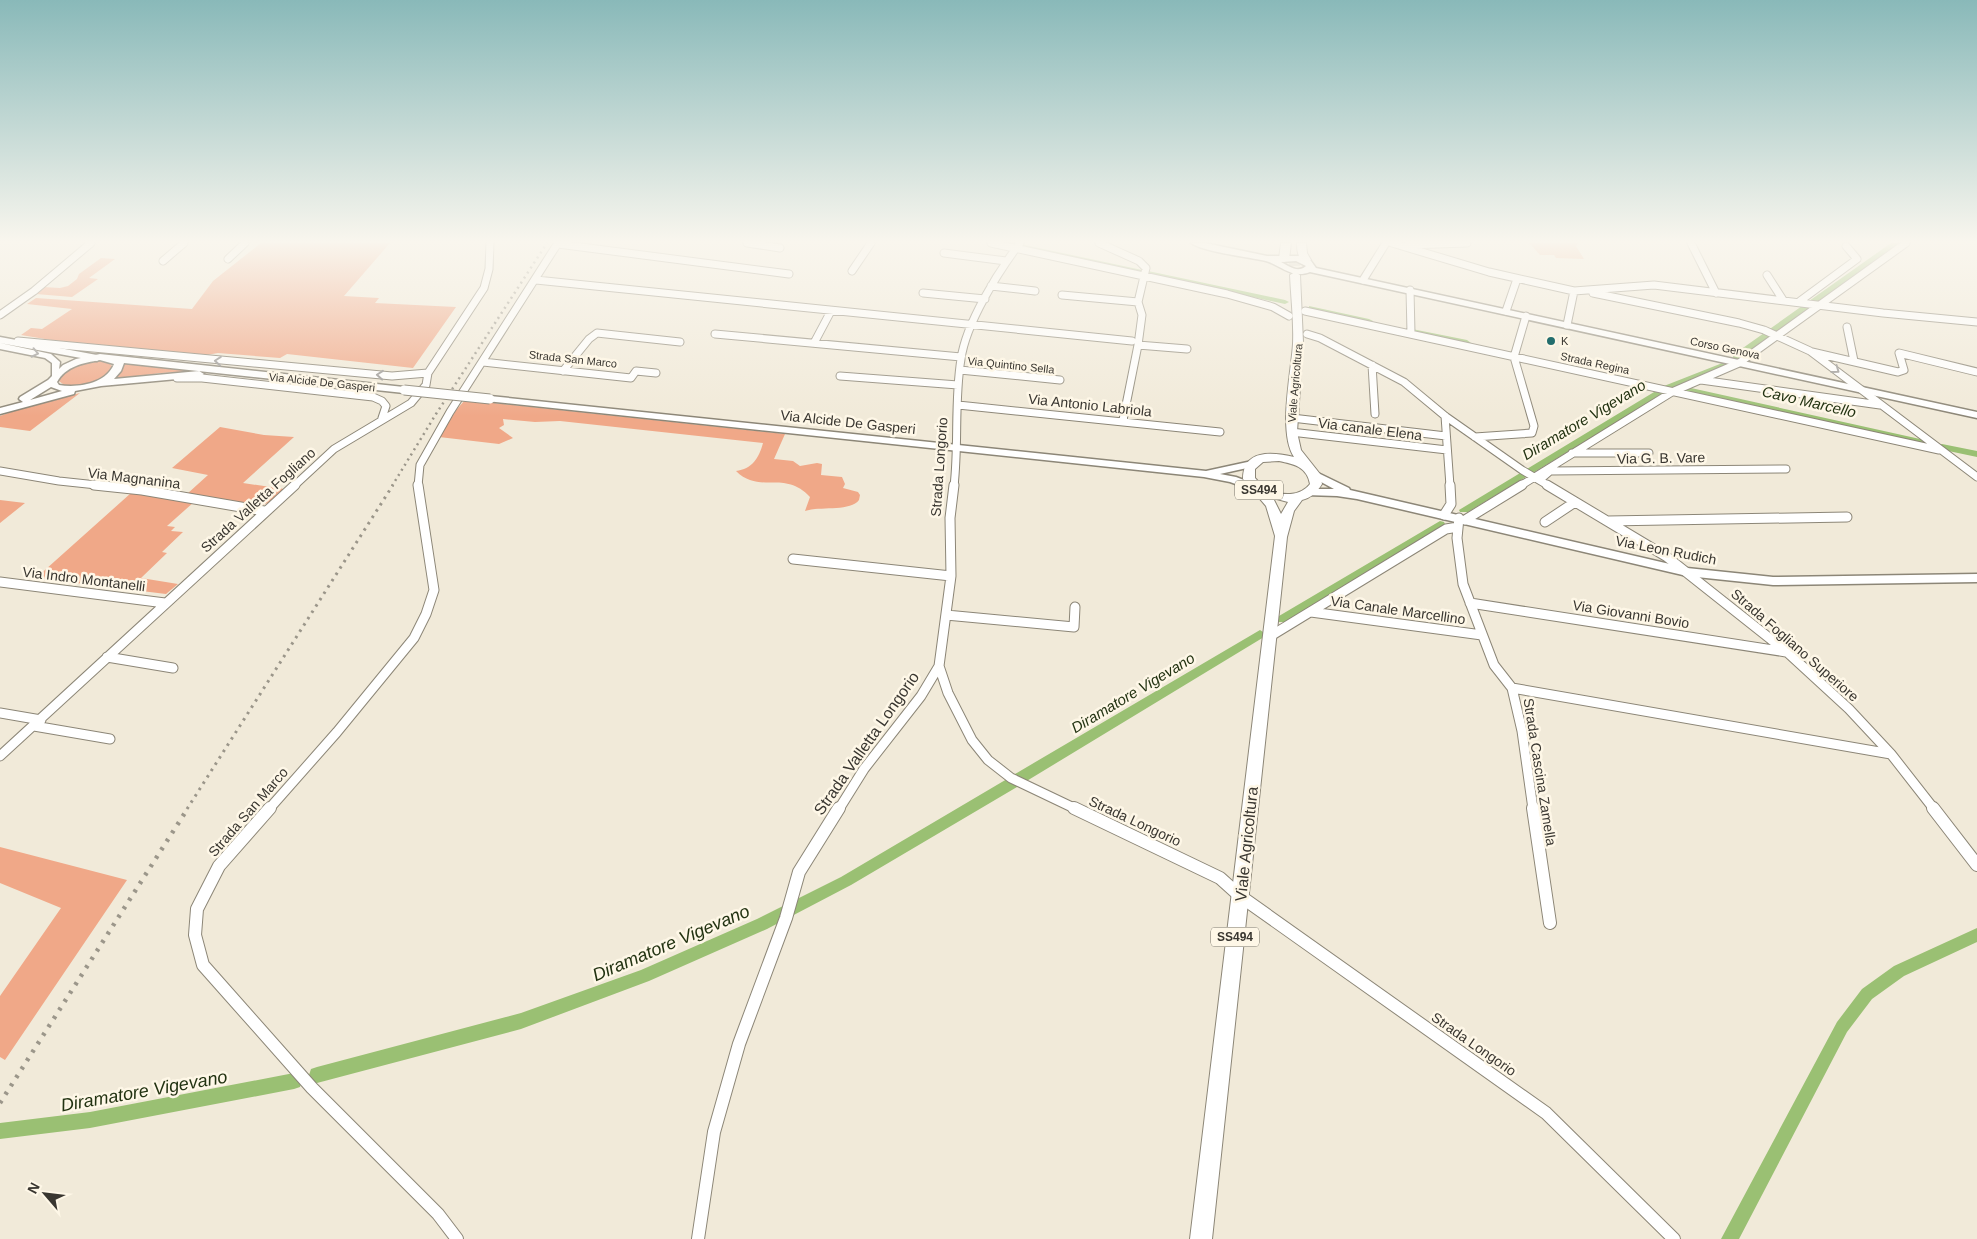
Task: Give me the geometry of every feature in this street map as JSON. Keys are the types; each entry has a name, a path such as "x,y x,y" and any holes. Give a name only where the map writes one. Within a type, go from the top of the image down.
{"main road":[{"path":"1287,301 1290,339 1297,355"},
{"name":"Viale Agricoltura","path":"1296,301 1298,334 1291,432 1295,450 1314,474"},
{"path":"1297,355 1306,340 1307,334 1304,301"},
{"name":"Corso Genova","path":"1457,301 1977,415"},
{"name":"Via Alcide De Gasperi","path":"97,384 118,370 119,363 114,355"},
{"name":"Via Alcide De Gasperi","path":"0,411 25,399 72,364 114,355 240,373 1204,474 1232,479 1260,491"},
{"name":"Via Alcide De Gasperi","path":"53,378 56,387 66,390 80,389 97,384 182,374 240,373"},
{"path":"0,411 80,389"},
{"name":"Viale Agricoltura","path":"1281,538 1272,506 1249,479 1248,474 1252,464 1266,458 1279,448 1291,432"},
{"name":"Viale Agricoltura","path":"1266,458 1286,458 1305,465"},
{"name":"Via Alcide De Gasperi","path":"1204,474 1252,464"},
{"path":"1309,493 1316,484 1314,474"},
{"path":"1314,474 1335,486 1356,494"},
{"name":"SS494","path":"1260,491 1279,498 1296,498 1309,493"},
{"path":"1309,493 1337,492 1356,494"},
{"name":"Via Leon Rudich","path":"1356,494 1444,515 1461,521 1687,572 1772,581 1977,578"},
{"name":"Viale Agricoltura","path":"1201,1239 1281,538 1288,510 1296,498"}],"street":[{"path":"0,316 19,301"},
{"name":"Strada Valletta Fogliano","path":"0,756 38,723 264,511 334,449 382,418 410,403 426,385 428,373 476,301"},
{"name":"Strada San Marco","path":"457,1239 438,1214 312,1088 202,966 195,936 197,909 219,866 384,676 414,638 426,614 434,590 418,490 420,465 450,412 523,301"},
{"path":"734,301 1187,350"},
{"name":"Strada Longorio","path":"984,301 971,326 961,357 950,518 951,576 939,666 948,693 972,740 988,760 1011,778 1220,878 1240,896 1546,1113 1674,1239"},
{"path":"1122,420 1135,343 1142,315 1138,302 1127,301"},
{"path":"1253,301 1288,311"},
{"path":"1410,301 1411,333"},
{"path":"1506,312 1510,301"},
{"path":"1567,325 1572,301"},
{"path":"1633,301 1715,317 1764,330 1810,351 1898,372 1904,370 1899,353 1977,372"},
{"path":"1792,301 1977,322"},
{"path":"1270,636 1461,521 1531,475 1572,452 1670,391 1739,363 1824,301"},
{"path":"814,343 831,311"},
{"name":"Strada Regina","path":"1305,311 1939,450"},
{"path":"1475,437 1532,433 1534,426 1514,357 1526,316"},
{"path":"1847,327 1854,361"},
{"path":"563,370 589,339 597,333 680,342"},
{"path":"715,334 961,357"},
{"name":"Strada Fogliano Superiore","path":"1307,334 1320,338 1404,382 1445,416 1531,475 1667,557 1687,572 1787,652 1849,709 1891,754 1977,865"},
{"path":"0,340 114,355 392,376 428,373"},
{"path":"17,341 98,357"},
{"path":"0,346 48,356 56,362 53,378"},
{"path":"1810,351 1977,477"},
{"name":"Strada San Marco","path":"483,362 631,378 636,371 656,373"},
{"path":"1372,365 1375,414"},
{"name":"Via Quintino Sella","path":"960,370 1060,380"},
{"path":"840,376 958,385"},
{"path":"142,378 202,378 373,397 382,401 386,406 382,418"},
{"path":"1701,380 1883,406"},
{"name":"Via Antonio Labriola","path":"958,405 1122,420 1220,432"},
{"path":"1444,515 1451,504 1445,416"},
{"path":"1292,418 1446,436"},
{"name":"Via canale Elena","path":"1291,432 1447,450"},
{"path":"1572,452 1649,453"},
{"name":"Via G. B. Vare","path":"1531,475 1550,471 1786,469"},
{"name":"Via Magnanina","path":"0,471 59,481 142,490 264,511"},
{"path":"1545,522 1575,502"},
{"path":"1608,521 1848,517"},
{"name":"Strada Cascina Zamella","path":"1461,521 1457,538 1463,584 1494,665 1512,688 1522,731 1550,923"},
{"path":"793,559 951,576"},
{"name":"Via Indro Montanelli","path":"0,582 165,603"},
{"name":"Via Giovanni Bovio","path":"1470,603 1787,652"},
{"path":"946,615 1074,627 1075,607"},
{"name":"Via Canale Marcellino","path":"1311,612 1482,635"},
{"path":"107,657 172,668"},
{"name":"Strada Valletta Longorio","path":"698,1239 714,1132 739,1044 793,900 799,872 830,820 864,769 921,696 939,666"},
{"path":"1512,688 1891,754"},
{"path":"0,713 110,739"}],"shaded area":[{"path":"32,301 76,301 192,309 198,301 377,301 375,303 456,307 413,368 287,354 280,358 218,353 201,356 21,335 31,328 42,329 72,309 27,304"},
{"path":"100,361 108,362 112,366 111,371 100,379 78,386 65,385 59,381 61,376 77,365"},
{"path":"124,362 202,371 161,373 109,380 123,368"},
{"path":"80,393 30,431 0,427 0,416 31,405"},
{"path":"465,400 785,434 774,459 793,461 800,466 822,464 821,475 842,477 845,484 843,488 858,492 860,495 859,500 849,506 805,511 810,497 791,484 754,481 745,478 736,471 746,468 754,462 763,443 560,421 535,422 503,419 504,425 499,428 513,438 499,444 439,437"},
{"path":"220,427 264,435 294,437 243,483 284,489 268,503 259,506 187,494 208,475 172,468"},
{"path":"131,493 194,502 167,526 175,527 171,531 183,532 162,552 167,553 141,578 178,584 166,594 36,578"},
{"path":"0,500 25,503 0,523"},
{"path":"0,847 127,880 5,1060 0,1057 0,996 61,908 0,883"}],"waterway":[{"name":"Cavo Marcello","path":"1280,301 1285,302"},
{"name":"Diramatore Vigevano","path":"1736,357 1815,301"},
{"name":"Cavo Marcello","path":"1312,308 1369,321"},
{"name":"Cavo Marcello","path":"1415,331 1467,343"},
{"name":"Diramatore Vigevano","path":"1464,510 1667,388 1725,365"},
{"name":"Cavo Marcello","path":"1682,389 1929,444"},
{"name":"Cavo Marcello","path":"1942,447 1977,454"},
{"name":"Diramatore Vigevano","path":"1283,619 1440,524"},
{"name":"Diramatore Vigevano","path":"1020,778 1260,634"},
{"name":"Diramatore Vigevano","path":"317,1075 521,1021 644,976 762,924 846,881 1012,783"},
{"path":"1730,1239 1842,1027 1867,994 1899,971 1977,935"},
{"name":"Diramatore Vigevano","path":"0,1131 90,1120 294,1081"}],"railway":[{"path":"392,486 509,301"},
{"path":"187,809 393,485"},
{"path":"0,1103 188,808"}],"place":[{"name":"K","path":"1551,341"}]}
